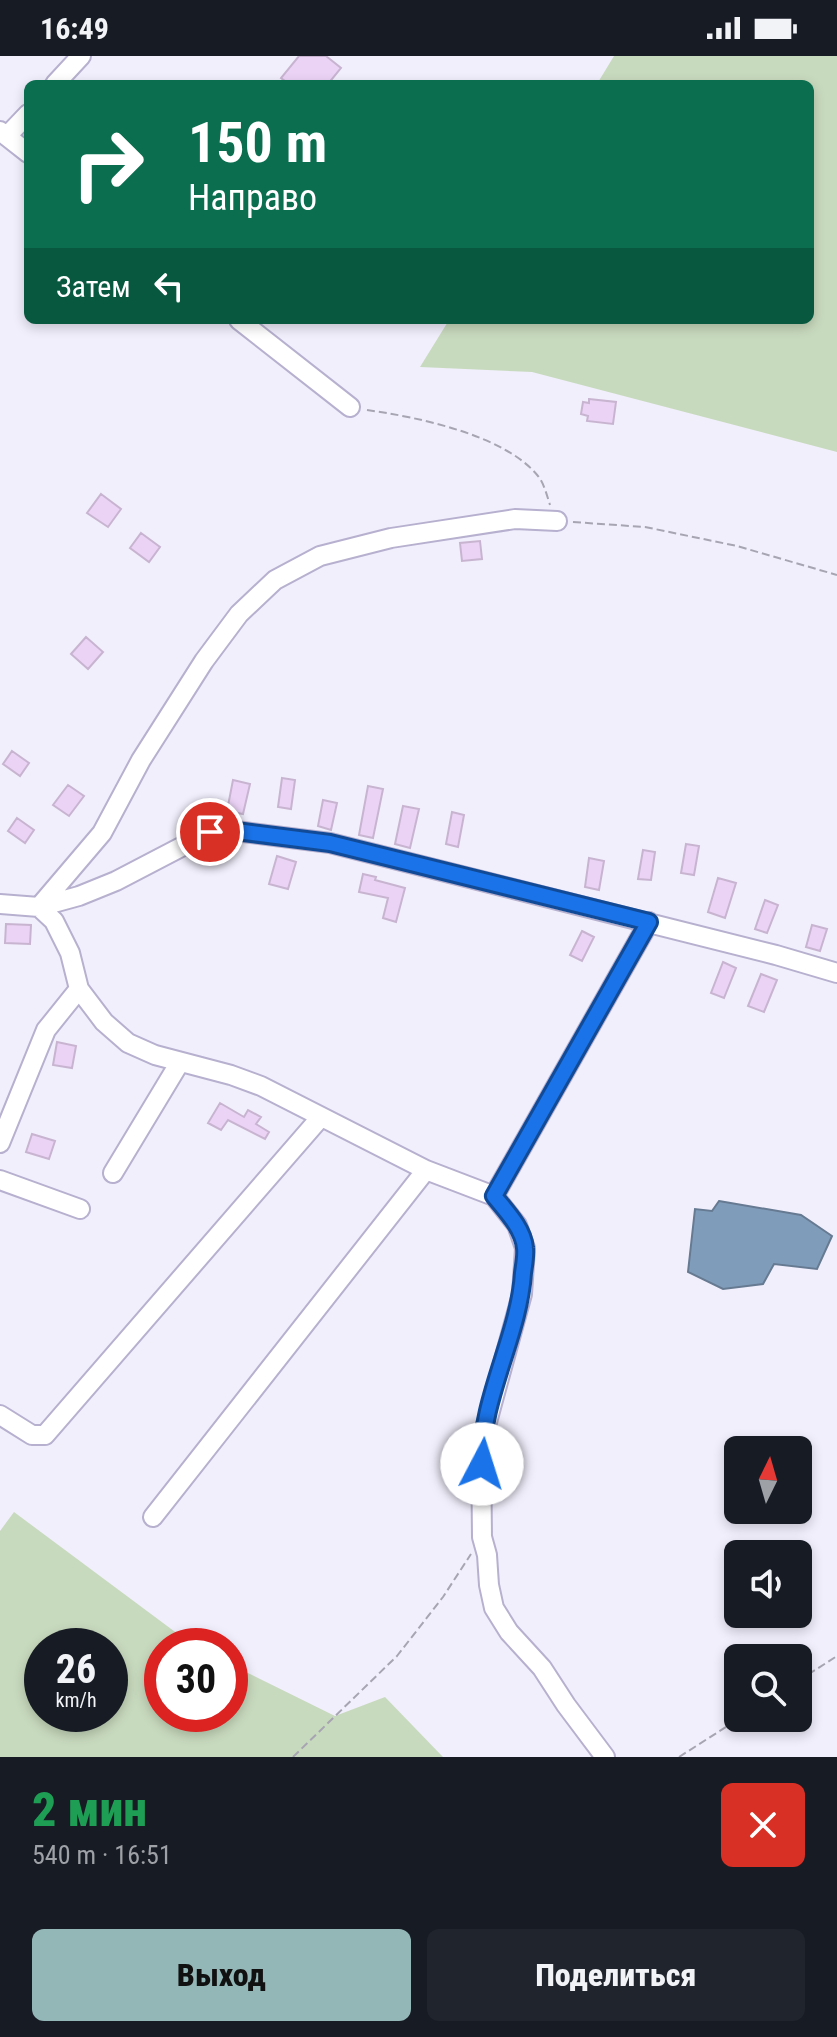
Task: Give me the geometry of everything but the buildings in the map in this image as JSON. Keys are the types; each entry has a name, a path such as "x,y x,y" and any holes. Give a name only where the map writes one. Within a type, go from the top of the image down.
{"street":[{"path":"59,80 81,56"},
{"path":"24,117 4,133 24,150"},
{"path":"244,324 350,407"},
{"path":"39,907 102,833 141,760 204,661 239,614 275,580 320,556 391,538 515,519 557,521"},
{"path":"0,904 39,907 79,896 116,881 210,832 236,831 330,843 649,922 837,973"},
{"path":"39,907 54,921 65,943 79,989 104,1022 128,1043 155,1055 261,1086 426,1170 494,1196 517,1225 525,1248 522,1294 481,1444 482,1537 494,1608 509,1632 542,1668 605,1757"},
{"path":"494,1196 649,922"},
{"path":"0,1143 46,1030 79,989"},
{"path":"113,1173 180,1062"},
{"path":"0,1415 32,1435 45,1435 320,1118"},
{"path":"153,1517 426,1170"},
{"path":"0,1180 80,1209"}],"path":[{"path":"350,407 405,415 507,451 539,477 557,521 645,527 737,546 837,575"},
{"path":"293,1757 397,1656 443,1597 482,1537"},
{"path":"812,1672 837,1656"},
{"path":"679,1757 724,1728"}],"green space":[{"path":"614,56 837,56 837,452 532,372 420,367 447,324 814,324 814,80 599,80"},
{"path":"14,1512 170,1628 144,1628 144,1732 248,1732 248,1673 335,1716 385,1697 443,1757 0,1757 0,1531"}],"water":[{"path":"719,1201 801,1215 832,1236 817,1269 774,1264 763,1284 723,1289 688,1272 695,1209 712,1211"}],"route":[{"path":"210,832 236,831 330,843 649,922 494,1196 517,1225 525,1248 522,1294 490,1404 481,1444 482,1464"}]}
